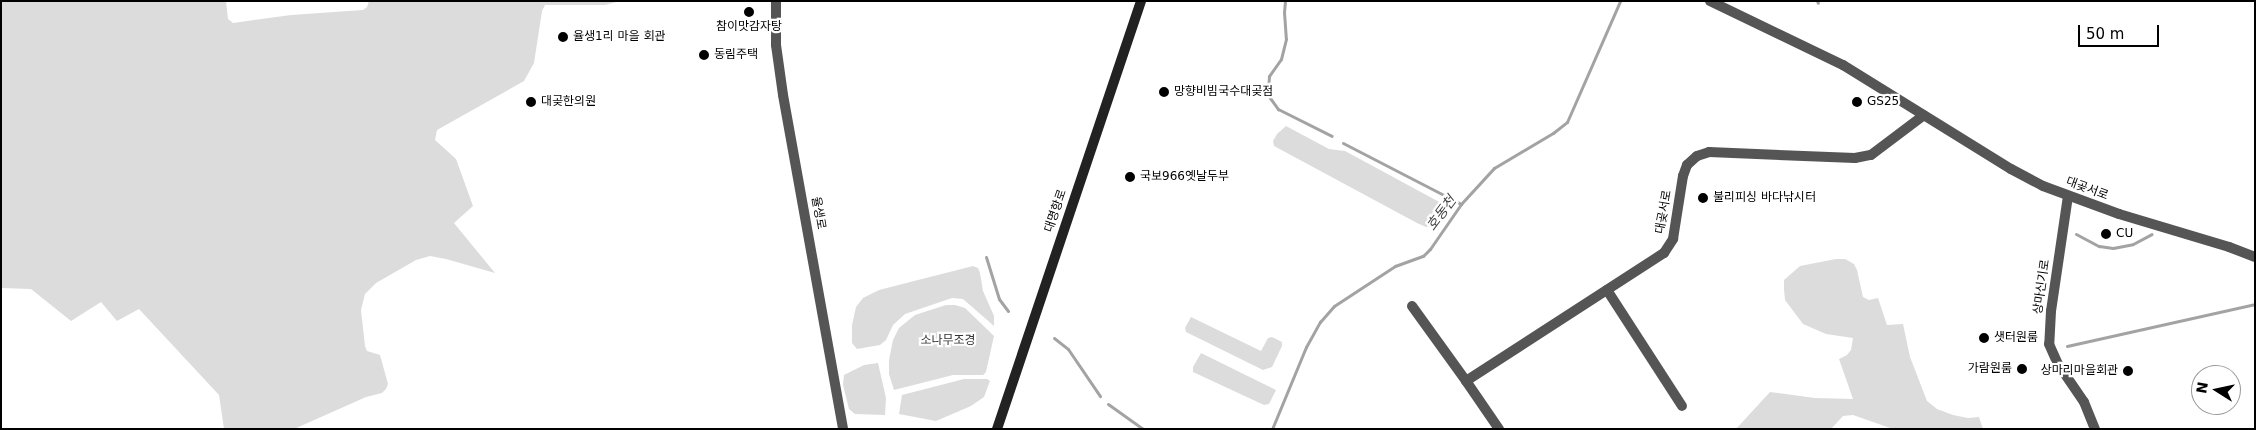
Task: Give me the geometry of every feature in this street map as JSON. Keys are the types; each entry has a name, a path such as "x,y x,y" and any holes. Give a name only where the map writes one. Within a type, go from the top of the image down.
{"main road":[{"name":"대명항로","path":"997,429 1141,1"}],"street":[{"name":"율생로","path":"776,1 776,45 783,95 843,429"},
{"name":"대곶서로","path":"1710,1 1843,65 2011,169 2042,186 2068,196 2229,246 2255,257"},
{"name":"대곶서로","path":"1466,381 1644,268 1670,247 1683,176 1687,165 1697,156 1709,152 1855,158 1871,156 1924,115"},
{"name":"상마신기로","path":"2068,196 2051,311 2049,344 2058,364 2084,402 2094,429"},
{"path":"1607,290 1682,406"},
{"path":"1412,306 1499,429"}],"green space":[{"path":"1,1 226,1 228,19 233,23 291,15 363,10 367,7 369,1 620,1 605,5 545,5 542,11 534,63 524,81 437,130 435,140 456,159 473,206 454,223 495,273 430,256 416,260 376,283 365,294 361,310 365,346 367,351 380,355 388,384 382,393 366,397 294,429 224,429 219,395 139,309 117,321 101,302 71,321 31,289 1,288"},
{"path":"1286,126 1329,149 1345,151 1443,204 1443,208 1431,226 1426,227 1417,223 1274,146 1273,141 1277,134"},
{"path":"1845,259 1854,264 1863,297 1869,300 1878,298 1887,325 1903,324 1910,357 1927,401 1937,409 1953,415 1968,418 1979,417 1983,429 1893,429 1853,415 1843,416 1831,429 1736,429 1770,392 1815,398 1853,399 1839,359 1847,355 1851,350 1853,338 1826,334 1803,324 1785,300 1784,280 1800,266"},
{"name":"소나무조경","path":"973,266 978,268 980,273 983,291 994,316 994,326 963,299 952,298 905,314 893,325 886,340 880,345 857,349 852,343 852,325 856,307 863,298 879,290"},
{"name":"소나무조경","path":"946,305 965,308 994,336 986,372 983,375 953,375 894,390 889,374 889,360 893,340 899,328 915,315"},
{"path":"1191,317 1261,351 1268,338 1272,337 1282,342 1282,346 1272,367 1263,370 1186,332 1185,328"},
{"path":"1201,353 1276,390 1269,404 1264,405 1193,372 1193,367"},
{"path":"878,363 886,398 885,415 855,414 849,409 843,385 844,375 864,365"},
{"name":"소나무조경","path":"964,379 987,379 990,381 984,397 971,406 936,421 899,414 902,395"}],"waterway":[{"path":"1285,1 1286,39 1281,59 1269,76 1268,89 1270,98 1278,109 1332,136"},
{"name":"호동천","path":"1272,429 1306,347 1320,322 1334,306 1395,266 1423,256 1430,249 1461,204 1494,168 1553,133 1567,122 1620,1"},
{"path":"1343,143 1461,204"},
{"path":"2076,234 2099,246 2113,248 2133,244 2152,234"},
{"path":"986,257 999,299 1008,311"},
{"path":"2067,346 2255,304"},
{"path":"1054,338 1068,349 1100,396"},
{"path":"1108,404 1143,429"}],"place":[{"name":"참이맛감자탕","path":"749,12"},
{"name":"율생1리 마을 회관","path":"563,37"},
{"name":"동림주택","path":"704,55"},
{"name":"망향비빔국수대곶점","path":"1164,92"},
{"name":"대곶한의원","path":"531,102"},
{"name":"GS25","path":"1857,102"},
{"name":"국보966옛날두부","path":"1130,177"},
{"name":"불리피싱 바다낚시터","path":"1703,198"},
{"name":"CU","path":"2106,234"},
{"name":"샛터원룸","path":"1984,338"},
{"name":"가람원룸","path":"2022,369"},
{"name":"상마리마을회관","path":"2128,371"}]}
